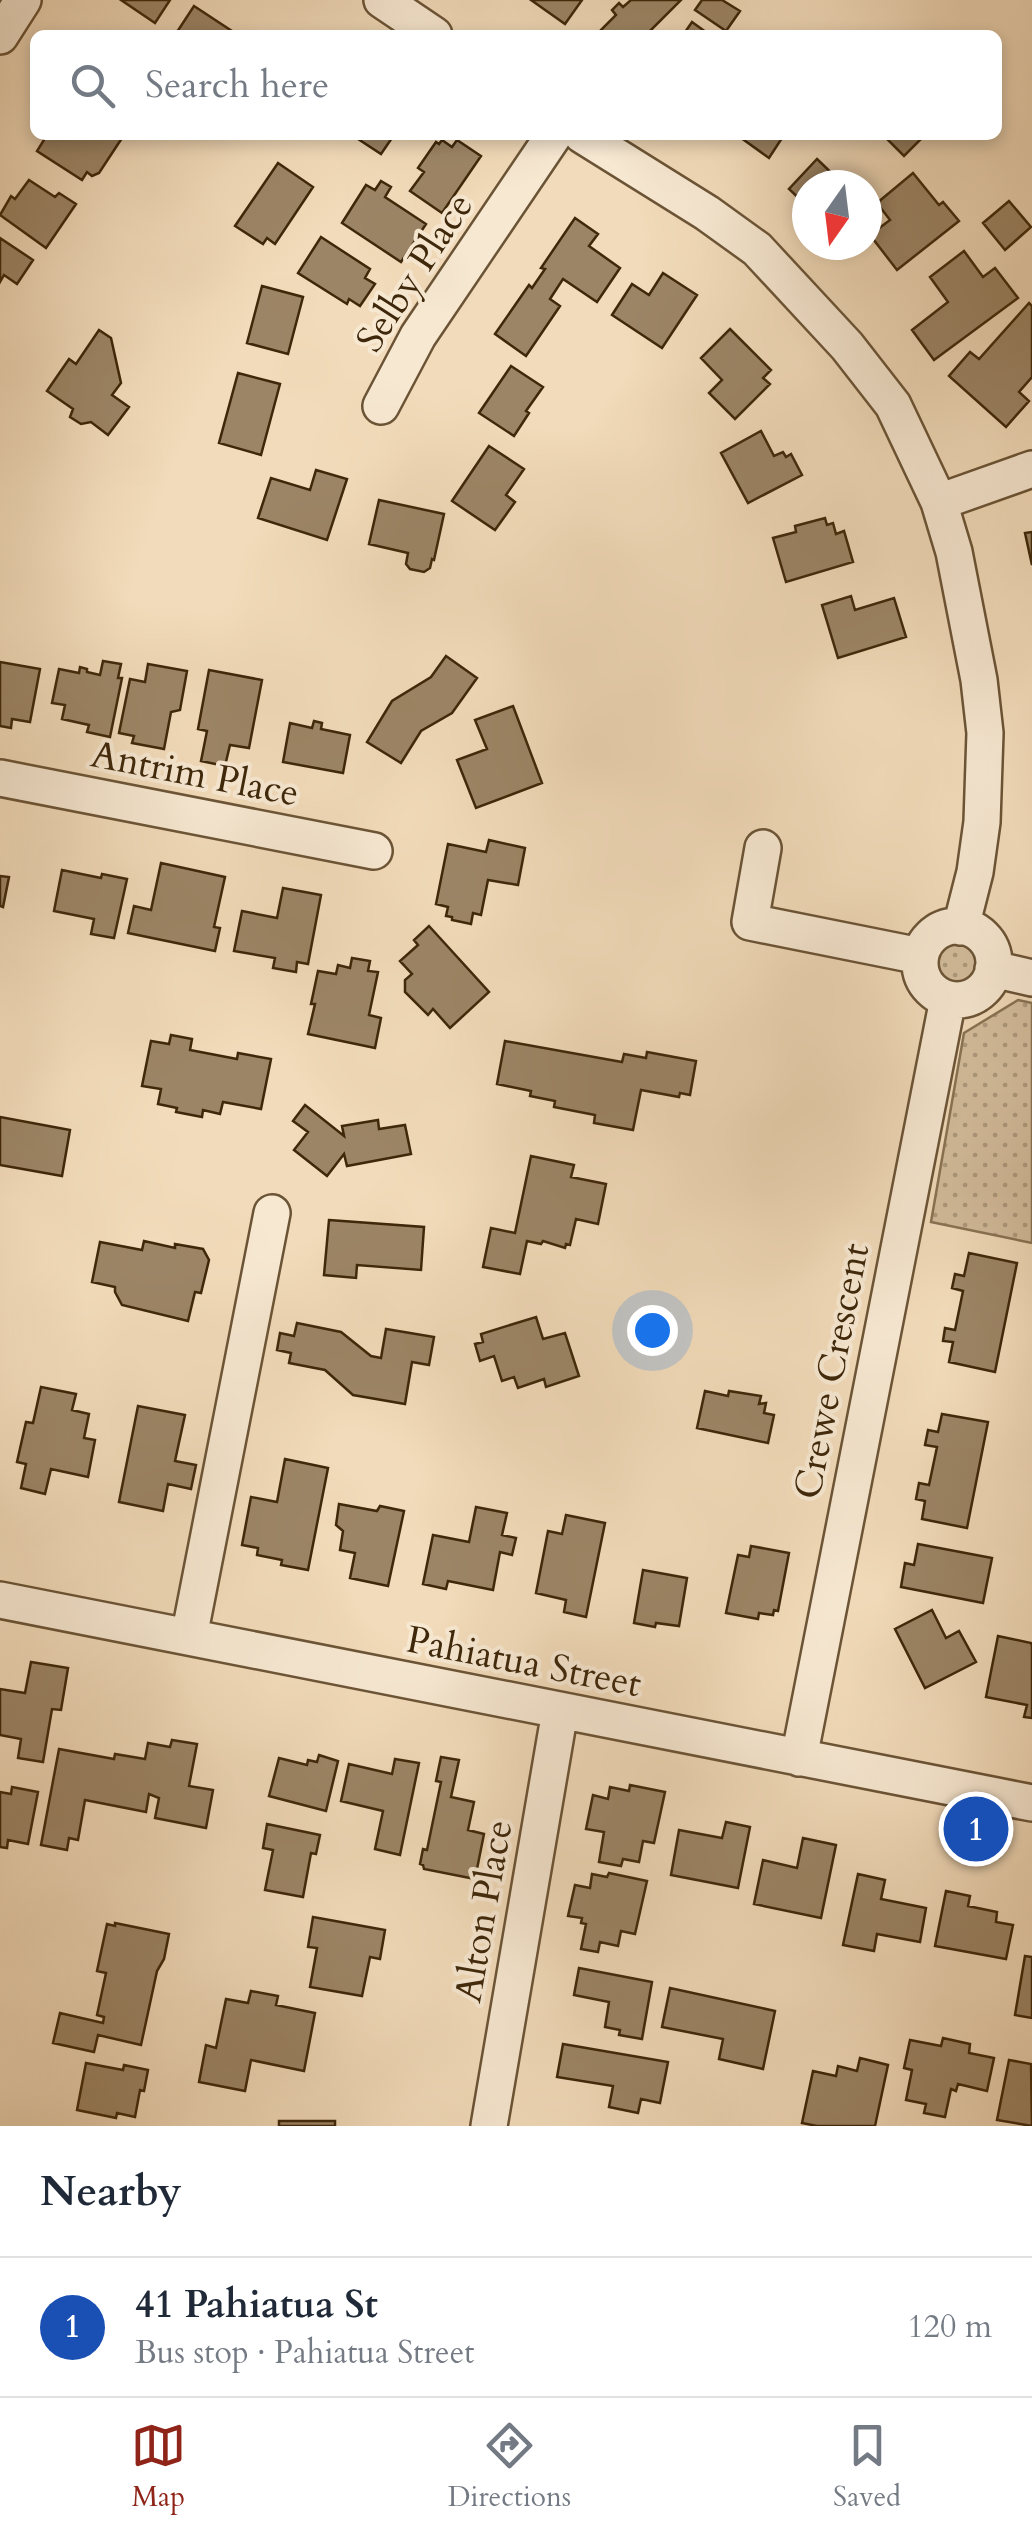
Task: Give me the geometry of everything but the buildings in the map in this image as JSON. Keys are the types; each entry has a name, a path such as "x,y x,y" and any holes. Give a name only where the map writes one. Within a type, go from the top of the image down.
{"street":[{"path":"0,36 24,0"},
{"path":"382,0 427,30"},
{"name":"Selby Place","path":"381,406 418,336 551,140"},
{"path":"590,140 707,212 757,249 847,346 893,405 939,502 954,552 985,733 982,822 961,927"},
{"path":"939,502 1032,469"},
{"name":"Antrim Place","path":"0,778 374,851"},
{"path":"763,848 750,922 920,956"},
{"path":"950,927 961,927 982,937 993,958 993,970 989,981 972,997 948,999 928,988 920,956 931,937 950,927"},
{"path":"993,970 1032,978"},
{"name":"Crewe Crescent","path":"798,1758 948,999"},
{"path":"189,1637 272,1213"},
{"name":"Pahiatua Street","path":"0,1600 1032,1803"},
{"name":"Alton Place","path":"489,2126 560,1711"}],"shaded area":[{"path":"956,941 973,947 979,964 973,981 956,987 939,981 933,964 939,947"},
{"path":"1018,1000 1032,1003 1032,1243 931,1222 964,1033"}],"place":[{"name":"41 Pahiatua St","path":"976,1829"}]}
